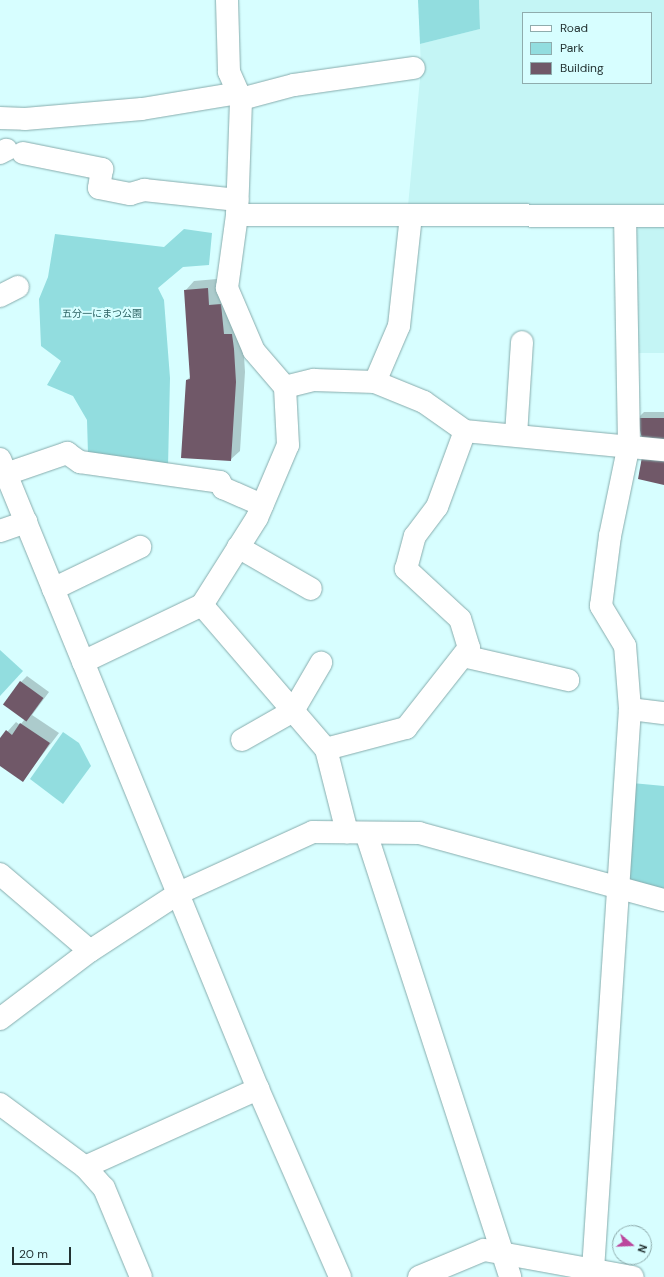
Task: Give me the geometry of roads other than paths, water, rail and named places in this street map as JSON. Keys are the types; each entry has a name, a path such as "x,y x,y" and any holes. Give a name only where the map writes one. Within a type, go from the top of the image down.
{"street":[{"path":"83,662 202,605 262,505 288,445 285,387 254,351 227,288 237,208 240,96 229,72 227,0"},
{"path":"0,118 25,119 142,109 240,96 294,85 414,68"},
{"path":"10,152 102,169 99,188 130,194 144,190 237,208 411,216 664,216"},
{"path":"375,382 399,326 411,216"},
{"path":"592,1270 630,709 625,646 601,606 610,536 629,444 625,217"},
{"path":"516,435 522,342"},
{"path":"285,387 314,380 375,382 424,402 465,431 629,444 664,450"},
{"path":"326,749 406,728 469,648 460,619 406,569 415,536 437,506 465,431"},
{"path":"262,505 223,488 220,482 80,462 67,453 3,467 179,893 258,1089 340,1277"},
{"path":"0,531 26,522"},
{"path":"53,589 140,547"},
{"path":"238,547 311,589"},
{"path":"202,605 326,749 357,833 510,1277"},
{"path":"463,656 568,680"},
{"path":"242,740 293,711 321,663"},
{"path":"630,709 664,713"},
{"path":"0,1019 90,951 179,893 313,832 418,833 664,900"},
{"path":"0,874 90,951"},
{"path":"85,1167 258,1089"},
{"path":"0,1104 85,1167 104,1188 141,1277"},
{"path":"419,1277 484,1250 501,1251 633,1277"}],"park label":[{"name":"五分一にまつ公園","path":"102,314"}]}
